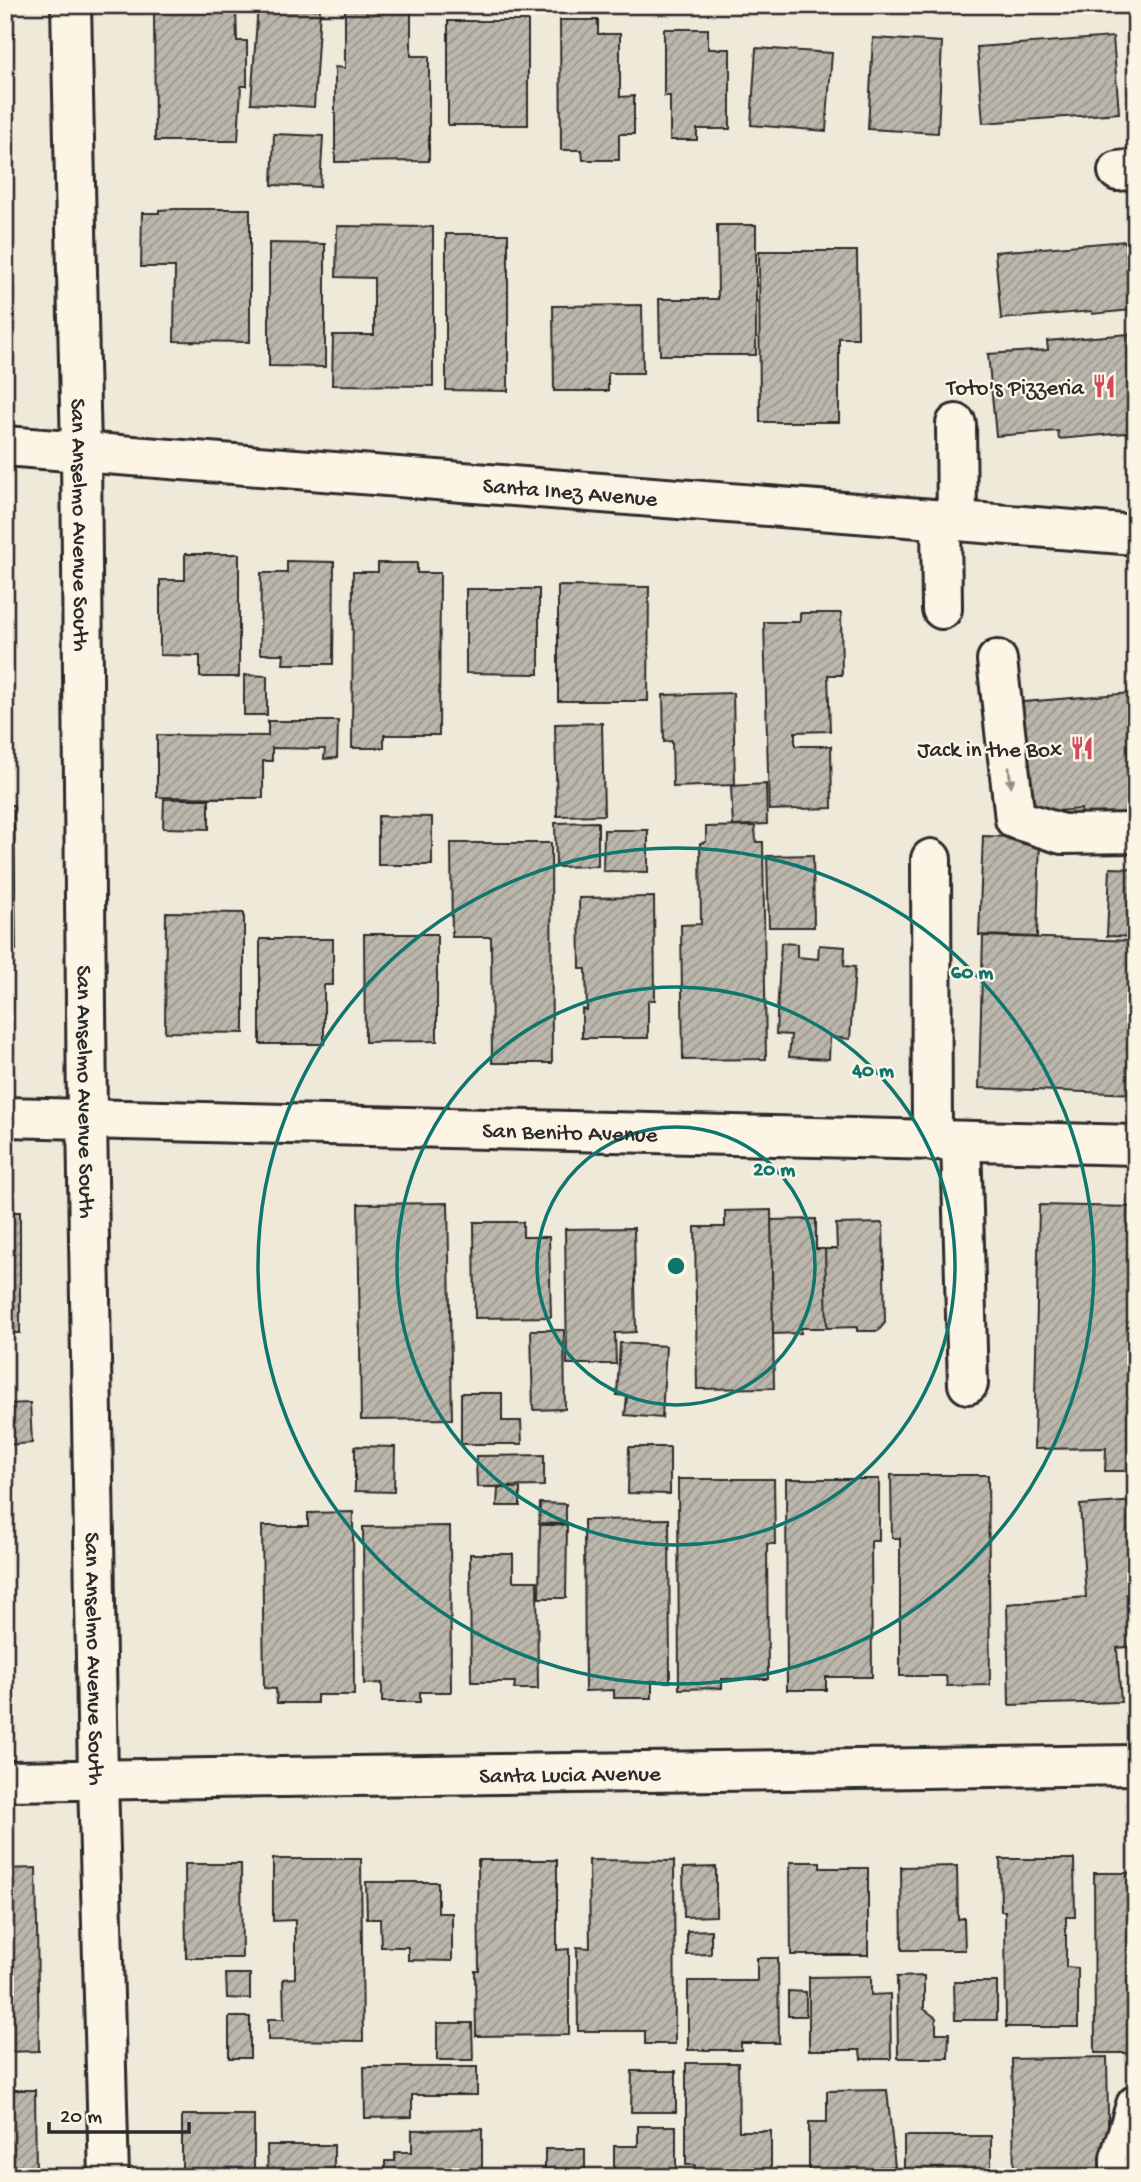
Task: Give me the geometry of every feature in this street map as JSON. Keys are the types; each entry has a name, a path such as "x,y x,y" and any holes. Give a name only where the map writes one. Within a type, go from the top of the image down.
{"street":[{"name":"San Anselmo Avenue South","path":"71,5 81,451 97,1779 108,2177"},
{"path":"942,609 956,424"},
{"name":"Santa Inez Avenue","path":"5,446 1136,535"},
{"path":"997,660 1015,819 1062,834 1136,833"},
{"path":"931,859 946,1141 968,1384"},
{"name":"San Benito Avenue","path":"5,1117 1136,1145"},
{"name":"Santa Lucia Avenue","path":"5,1781 1136,1765"},
{"path":"1120,2177 1120,2158 1136,2105"}],"building":[{"path":"258,5 320,9 314,107 251,103"},
{"path":"345,6 411,6 411,56 429,56 429,161 335,162 335,67 345,68"},
{"path":"236,9 237,41 247,41 247,86 241,86 238,141 155,141 154,10"},
{"path":"560,20 598,20 598,34 620,34 620,97 634,96 634,134 619,134 619,160 583,160 582,150 561,150"},
{"path":"448,21 528,21 528,125 448,125"},
{"path":"664,29 708,29 708,49 730,49 730,129 697,129 697,140 670,140 670,96 664,96"},
{"path":"1113,37 1119,113 983,123 977,47"},
{"path":"873,38 942,42 938,133 868,129"},
{"path":"756,48 832,53 826,131 751,125"},
{"path":"274,134 323,136 320,187 272,185"},
{"path":"5,143 9,143 9,173 5,173"},
{"path":"175,209 250,209 250,342 174,341 175,267 141,267 142,213"},
{"path":"717,225 756,225 756,355 660,355 659,299 718,299"},
{"path":"337,226 433,227 433,386 332,385 333,335 374,335 374,278 336,277"},
{"path":"446,234 508,234 508,391 446,390"},
{"path":"1125,241 1131,310 1001,319 995,252"},
{"path":"269,243 325,244 325,367 269,366"},
{"path":"759,251 857,251 858,338 839,338 839,422 760,422"},
{"path":"642,305 643,373 608,373 608,391 554,391 553,306"},
{"path":"1129,334 1136,432 1059,439 1058,431 996,436 988,354 1048,350 1047,341"},
{"path":"185,554 239,554 239,677 200,677 200,656 160,655 160,580 185,580"},
{"path":"287,561 334,562 333,664 283,664 284,654 260,654 261,573 287,573"},
{"path":"378,563 417,563 417,573 440,573 439,735 384,735 384,748 352,748 353,572 378,572"},
{"path":"558,586 649,587 648,701 558,701"},
{"path":"466,589 539,589 539,674 466,673"},
{"path":"800,613 841,613 842,675 828,675 830,731 795,732 795,746 831,746 832,808 769,810 764,622 800,622"},
{"path":"244,675 267,676 267,715 244,715"},
{"path":"733,693 735,785 673,787 672,741 664,742 663,695"},
{"path":"1131,693 1136,742 1136,812 1082,817 1081,809 1021,814 1012,703"},
{"path":"268,721 338,721 337,758 324,759 325,749 272,748 272,761 263,761 263,798 157,797 157,735 268,736"},
{"path":"602,723 604,815 557,816 555,724"},
{"path":"766,784 767,824 733,826 731,786"},
{"path":"164,799 209,799 209,829 163,828"},
{"path":"5,805 14,805 16,950 5,950"},
{"path":"378,816 432,817 432,865 378,865"},
{"path":"598,822 598,866 556,867 555,823"},
{"path":"755,826 756,842 763,842 766,1059 683,1060 681,925 701,924 700,843 706,842 706,827"},
{"path":"604,830 648,830 648,872 603,871"},
{"path":"983,836 1040,838 1037,937 979,935"},
{"path":"451,843 551,843 552,1063 492,1063 491,937 452,937"},
{"path":"813,855 814,927 769,927 767,856"},
{"path":"1110,868 1136,869 1136,937 1107,936"},
{"path":"654,897 655,1000 648,1000 648,1038 582,1038 582,1009 587,1010 586,969 580,969 579,898"},
{"path":"166,912 244,913 244,1033 165,1032"},
{"path":"364,934 437,934 437,1041 365,1042"},
{"path":"983,936 1136,941 1136,1094 979,1088"},
{"path":"260,939 333,939 333,985 324,985 324,1044 260,1044"},
{"path":"781,943 797,944 797,957 818,959 819,945 845,947 844,966 855,967 850,1039 830,1037 829,1059 789,1057 791,1035 776,1034"},
{"path":"5,1004 11,1004 11,1038 5,1039"},
{"path":"448,1203 452,1419 361,1420 358,1204"},
{"path":"1039,1205 1136,1207 1136,1471 1105,1471 1106,1448 1034,1449"},
{"path":"771,1210 774,1388 697,1389 695,1227 725,1227 725,1211"},
{"path":"5,1212 20,1212 20,1333 5,1333"},
{"path":"816,1219 816,1249 825,1249 827,1328 801,1328 801,1333 773,1334 771,1220"},
{"path":"474,1222 523,1222 523,1237 549,1237 551,1317 475,1318"},
{"path":"883,1223 885,1323 878,1331 857,1331 857,1327 827,1328 825,1249 837,1249 836,1224"},
{"path":"634,1228 636,1332 615,1333 616,1364 567,1364 565,1229"},
{"path":"531,1330 564,1330 565,1409 533,1410"},
{"path":"620,1343 666,1346 662,1418 625,1415 627,1396 617,1395"},
{"path":"461,1393 502,1393 502,1421 521,1421 522,1444 461,1444"},
{"path":"30,1403 32,1443 5,1445 5,1404"},
{"path":"355,1446 395,1447 394,1492 355,1491"},
{"path":"629,1447 670,1447 670,1494 628,1493"},
{"path":"544,1455 544,1486 477,1487 476,1456"},
{"path":"891,1475 988,1475 990,1685 947,1686 946,1676 900,1676 900,1538 892,1538"},
{"path":"678,1479 774,1479 775,1544 767,1544 768,1679 722,1679 722,1688 679,1689"},
{"path":"786,1479 879,1479 879,1541 871,1541 872,1677 826,1677 826,1690 787,1690"},
{"path":"498,1488 520,1488 520,1506 497,1506"},
{"path":"1136,1501 1136,1646 1117,1648 1121,1702 1009,1705 1007,1604 1086,1597 1080,1505"},
{"path":"540,1503 566,1504 566,1524 539,1523"},
{"path":"353,1512 354,1695 317,1695 317,1703 277,1703 276,1689 264,1688 262,1526 308,1526 308,1513"},
{"path":"669,1519 670,1682 652,1681 652,1698 614,1698 614,1690 585,1691 584,1520"},
{"path":"540,1525 567,1525 566,1598 539,1598"},
{"path":"450,1526 451,1692 420,1692 420,1702 382,1702 382,1683 364,1684 363,1527"},
{"path":"470,1554 513,1554 513,1581 537,1581 538,1689 514,1689 515,1682 471,1682"},
{"path":"5,1633 8,1633 10,1702 5,1702"},
{"path":"273,1859 361,1859 363,2041 268,2040 268,2019 284,2019 283,1979 295,1978 295,1920 273,1921"},
{"path":"1000,1859 1074,1859 1075,1917 1066,1917 1066,1967 1078,1968 1078,2027 1006,2027 1005,1911 1001,1911"},
{"path":"478,1860 557,1860 557,1950 569,1949 569,2035 476,2036 475,1971 479,1971"},
{"path":"589,1860 674,1861 675,2044 645,2044 645,2031 578,2031 577,1947 590,1948"},
{"path":"790,1862 820,1862 820,1868 868,1868 868,1955 791,1955"},
{"path":"185,1864 241,1864 242,1958 186,1958"},
{"path":"957,1866 958,1919 964,1918 965,1950 902,1950 901,1867"},
{"path":"716,1867 716,1916 684,1917 683,1868"},
{"path":"36,1868 39,2051 5,2052 5,1869"},
{"path":"1094,1873 1136,1873 1136,2053 1095,2053"},
{"path":"366,1882 438,1882 438,1913 452,1913 452,1961 408,1960 408,1947 381,1947 380,1919 367,1919"},
{"path":"711,1930 711,1954 687,1955 687,1931"},
{"path":"757,1958 778,1958 779,2043 741,2043 741,2050 688,2050 688,1981 757,1981"},
{"path":"226,1974 250,1974 250,1999 227,1998"},
{"path":"871,1976 871,1995 890,1994 891,2059 861,2059 860,2050 809,2050 809,1977"},
{"path":"924,1976 924,2009 936,2018 936,2033 949,2033 948,2058 898,2058 897,1977"},
{"path":"954,1982 997,1982 997,2020 955,2020"},
{"path":"788,1991 806,1992 806,2016 788,2016"},
{"path":"229,2017 250,2017 250,2058 229,2058"},
{"path":"437,2023 472,2023 473,2060 437,2060"},
{"path":"1107,2057 1109,2177 1014,2177 1012,2059"},
{"path":"686,2063 738,2063 739,2131 771,2131 771,2177 695,2177 695,2165 686,2165"},
{"path":"364,2067 477,2067 477,2095 412,2095 412,2117 365,2118"},
{"path":"632,2071 676,2071 676,2112 631,2112"},
{"path":"5,2090 35,2090 36,2177 5,2177"},
{"path":"887,2090 895,2167 880,2167 880,2177 809,2177 809,2122 827,2122 827,2091"},
{"path":"182,2115 254,2115 254,2177 182,2177"},
{"path":"638,2126 676,2126 676,2177 614,2177 614,2146 638,2146"},
{"path":"482,2129 482,2177 385,2177 385,2161 395,2161 395,2152 412,2152 412,2130"},
{"path":"904,2136 991,2136 991,2177 904,2177"},
{"path":"267,2145 334,2145 334,2177 268,2177"},
{"path":"545,2149 585,2149 585,2173 592,2173 592,2177 545,2177"}],"place":[{"name":"Toto's Pizzeria","path":"1104,386"},
{"name":"Jack in the Box","path":"1082,748"}]}
